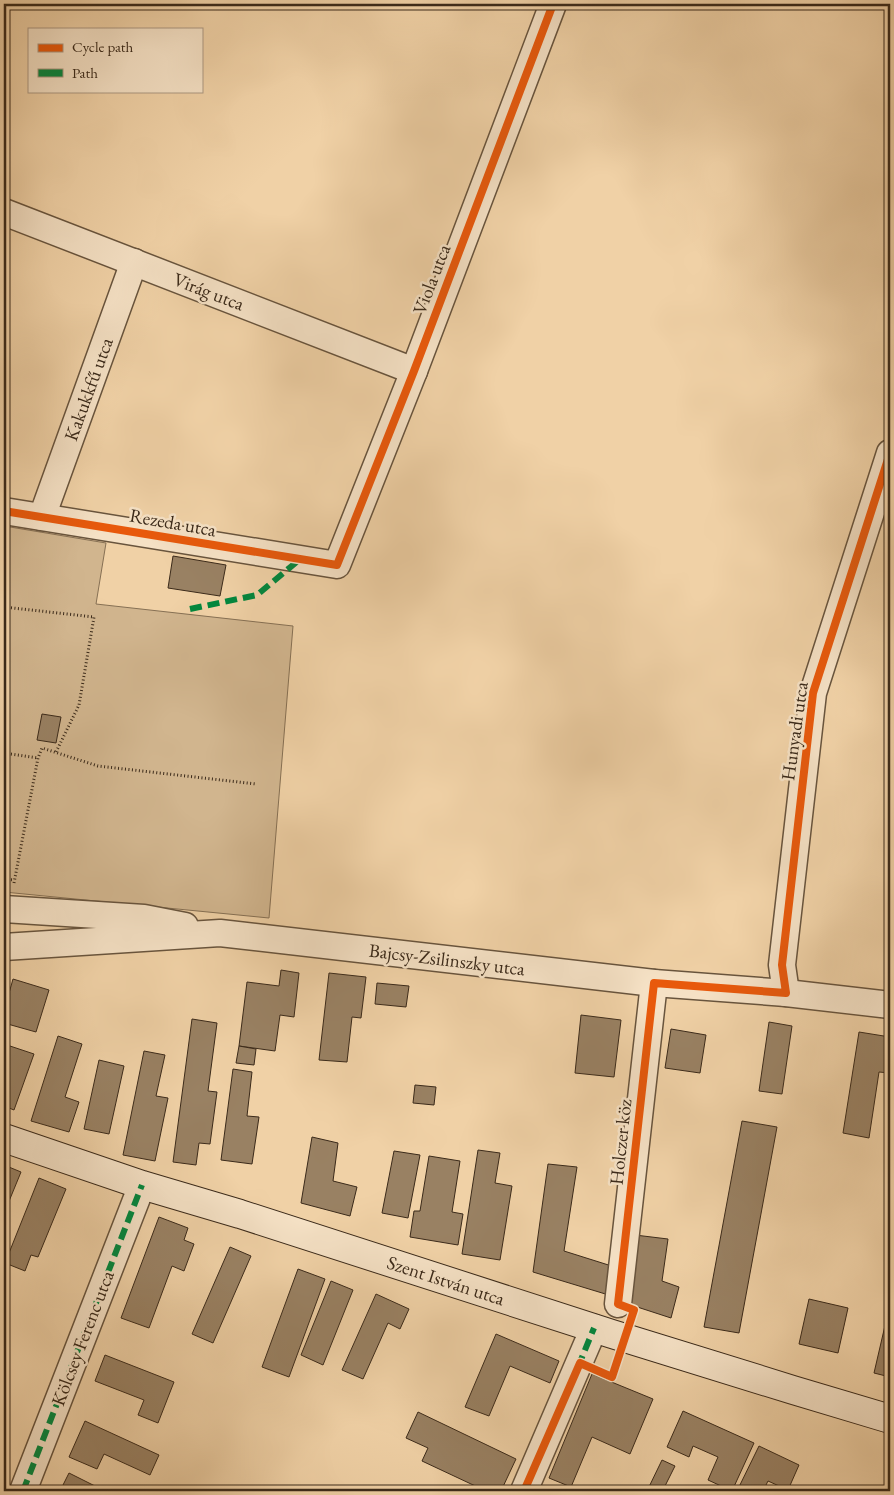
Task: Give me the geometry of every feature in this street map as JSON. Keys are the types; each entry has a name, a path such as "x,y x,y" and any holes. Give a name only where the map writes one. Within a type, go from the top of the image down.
{"main road":[{"name":"Szent István utca","path":"4,1138 142,1185 240,1214 594,1328 890,1419"}],"street":[{"name":"Viola utca","path":"337,565 414,372 553,4"},
{"name":"Virág utca","path":"4,212 414,372"},
{"name":"Kakukkfű utca","path":"42,517 134,262"},
{"name":"Hunyadi utca","path":"786,993 782,966 813,693 890,456"},
{"name":"Rezeda utca","path":"4,511 337,565"},
{"path":"7,909 144,918 220,933"},
{"name":"Bajcsy-Zsilinszky utca","path":"4,947 220,933 654,983 786,993 890,1005"},
{"name":"Holczer köz","path":"618,1304 654,983"},
{"name":"Kölcsey Ferenc utca","path":"23,1491 142,1185"},
{"path":"524,1491 594,1328"}],"path":[{"path":"4,606 94,617 79,705 56,752"},
{"path":"7,909 38,758 42,748 98,766 256,784"},
{"path":"4,753 38,758"},
{"path":"4,879 14,880"}],"shaded area":[{"path":"4,526 106,543 96,604 293,626 269,918 4,892"}],"building":[{"path":"173,556 226,565 220,596 168,588"},
{"path":"42,714 61,717 56,743 37,740"},
{"path":"281,970 299,973 294,1017 280,1015 275,1051 239,1046 247,982 279,986"},
{"path":"329,973 366,977 361,1018 352,1017 347,1062 319,1060"},
{"path":"13,979 49,990 36,1032 4,1023 4,1011"},
{"path":"377,983 409,986 406,1007 375,1004"},
{"path":"581,1015 621,1020 614,1077 575,1073"},
{"path":"192,1019 217,1023 208,1091 217,1092 210,1144 199,1143 196,1165 173,1162"},
{"path":"769,1022 792,1026 782,1094 759,1091"},
{"path":"671,1029 706,1035 700,1073 665,1068"},
{"path":"859,1032 890,1037 890,1073 879,1072 869,1138 843,1133"},
{"path":"58,1036 82,1044 65,1097 79,1102 69,1132 31,1121"},
{"path":"4,1044 34,1054 14,1110 4,1106"},
{"path":"239,1046 256,1049 254,1065 236,1063"},
{"path":"144,1051 165,1055 156,1096 168,1098 155,1161 123,1155"},
{"path":"99,1060 124,1066 109,1134 84,1129"},
{"path":"233,1069 252,1072 247,1116 259,1117 252,1164 221,1160"},
{"path":"415,1085 436,1087 434,1105 413,1103"},
{"path":"742,1121 777,1127 739,1333 704,1327"},
{"path":"312,1137 338,1143 333,1181 357,1187 350,1216 301,1203"},
{"path":"478,1150 500,1153 495,1183 512,1186 500,1260 462,1254"},
{"path":"394,1151 420,1155 408,1218 382,1213"},
{"path":"429,1156 460,1161 452,1212 463,1214 458,1245 410,1237 414,1211 420,1211"},
{"path":"548,1164 577,1167 564,1251 618,1268 612,1296 533,1272"},
{"path":"4,1165 21,1172 5,1211 4,1210"},
{"path":"39,1178 66,1189 38,1257 31,1255 25,1271 5,1263"},
{"path":"159,1217 188,1228 184,1240 194,1244 184,1271 172,1266 149,1328 121,1318"},
{"path":"635,1235 668,1239 662,1281 679,1287 671,1318 625,1303"},
{"path":"230,1247 251,1256 213,1343 192,1334"},
{"path":"298,1269 325,1279 289,1377 262,1367"},
{"path":"331,1281 353,1290 323,1365 301,1355"},
{"path":"376,1294 409,1309 400,1329 388,1323 363,1379 342,1370"},
{"path":"809,1299 848,1308 838,1353 799,1344"},
{"path":"890,1304 890,1377 874,1373"},
{"path":"496,1334 559,1361 550,1383 510,1366 489,1416 465,1407"},
{"path":"105,1355 174,1382 158,1423 138,1415 144,1400 95,1381"},
{"path":"592,1374 653,1399 630,1454 592,1437 571,1487 549,1478"},
{"path":"683,1411 754,1443 732,1491 708,1480 718,1457 693,1446 689,1457 667,1447"},
{"path":"418,1412 516,1459 501,1491 486,1491 422,1461 428,1448 406,1438"},
{"path":"85,1421 159,1455 150,1475 104,1454 97,1469 69,1457"},
{"path":"759,1446 799,1465 788,1490 768,1481 763,1491 737,1491"},
{"path":"662,1460 675,1466 665,1486 674,1491 647,1491"},
{"path":"69,1473 105,1491 60,1491"}],"marked path":[{"path":"190,609 257,595 299,560"},
{"path":"23,1491 142,1185"},
{"path":"578,1367 594,1328"}],"cycle path":[{"path":"4,511 337,565 414,371 553,4"},
{"path":"524,1491 580,1363 612,1377 634,1310 618,1304 654,983 786,993 782,965 813,693 890,453"}]}
